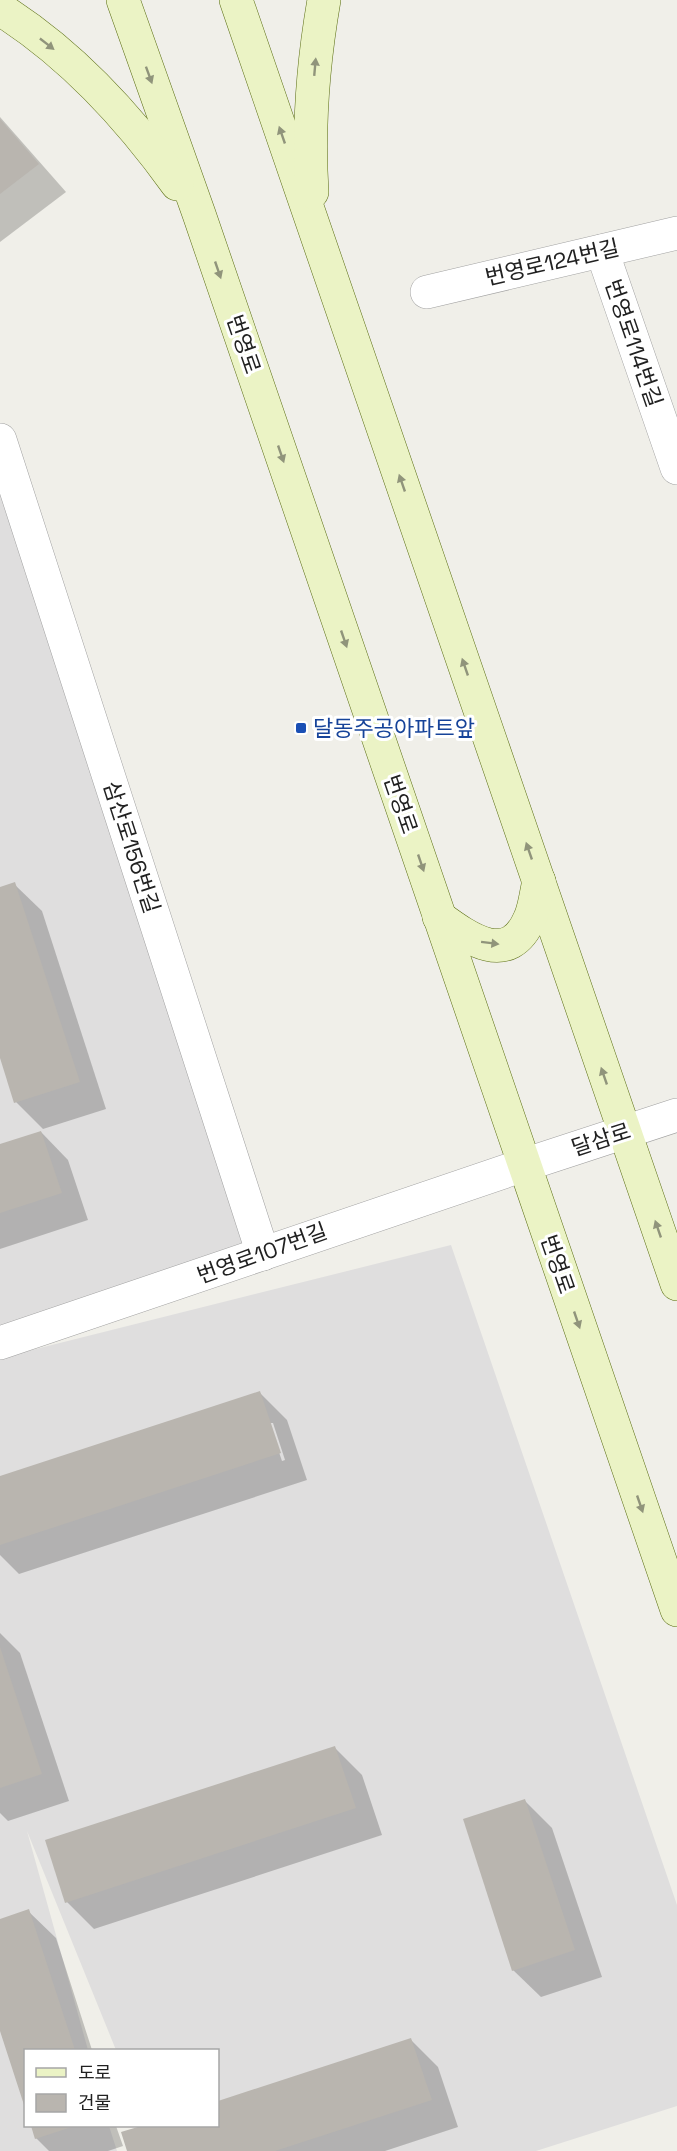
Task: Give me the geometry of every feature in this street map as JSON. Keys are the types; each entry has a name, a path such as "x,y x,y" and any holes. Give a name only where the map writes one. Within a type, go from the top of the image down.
{"main road":[{"name":"번영로","path":"123,0 200,214 677,1610"},
{"path":"134,32 141,0"},
{"path":"236,0 677,1284"},
{"path":"315,230 310,160 312,103 318,33 324,0"},
{"path":"0,9 60,54 107,98 148,144 200,214"},
{"path":"440,917 466,937 489,945 504,944 519,937 531,917 539,881"}],"street":[{"name":"번영로124번길","path":"427,292 677,233"},
{"name":"번영로114번길","path":"602,251 677,468"},
{"name":"삼산로156번길","path":"0,440 263,1254"},
{"name":"달삼로","path":"524,1165 677,1115"},
{"name":"번영로107번길","path":"0,1343 263,1254 329,1229 524,1165"}],"shaded area":[{"path":"0,440 263,1254 0,1343"},
{"path":"451,1245 677,1905 677,2106 536,2151 156,2151 146,2127 219,2127 219,2049 116,2049 27,1831 88,2049 24,2049 24,2127 109,2127 117,2151 0,2151 0,1358"}],"building":[{"path":"0,119 39,164 0,194"},
{"path":"15,882 80,1082 14,1103 0,1058 0,887"},
{"path":"41,1131 62,1193 0,1213 0,1144"},
{"path":"260,1391 281,1453 0,1545 0,1476"},
{"path":"0,1647 42,1774 0,1788"},
{"path":"335,1746 356,1808 65,1903 45,1840"},
{"path":"525,1799 575,1950 512,1971 463,1819"},
{"path":"29,1909 75,2049 24,2049 24,2105 0,2031 0,1919"},
{"path":"411,2038 432,2100 275,2151 127,2151 121,2132 138,2127 219,2127 219,2101"},
{"path":"31,2127 72,2127 35,2139"}],"place":[{"name":"달동주공아파트앞","path":"301,728"}]}
